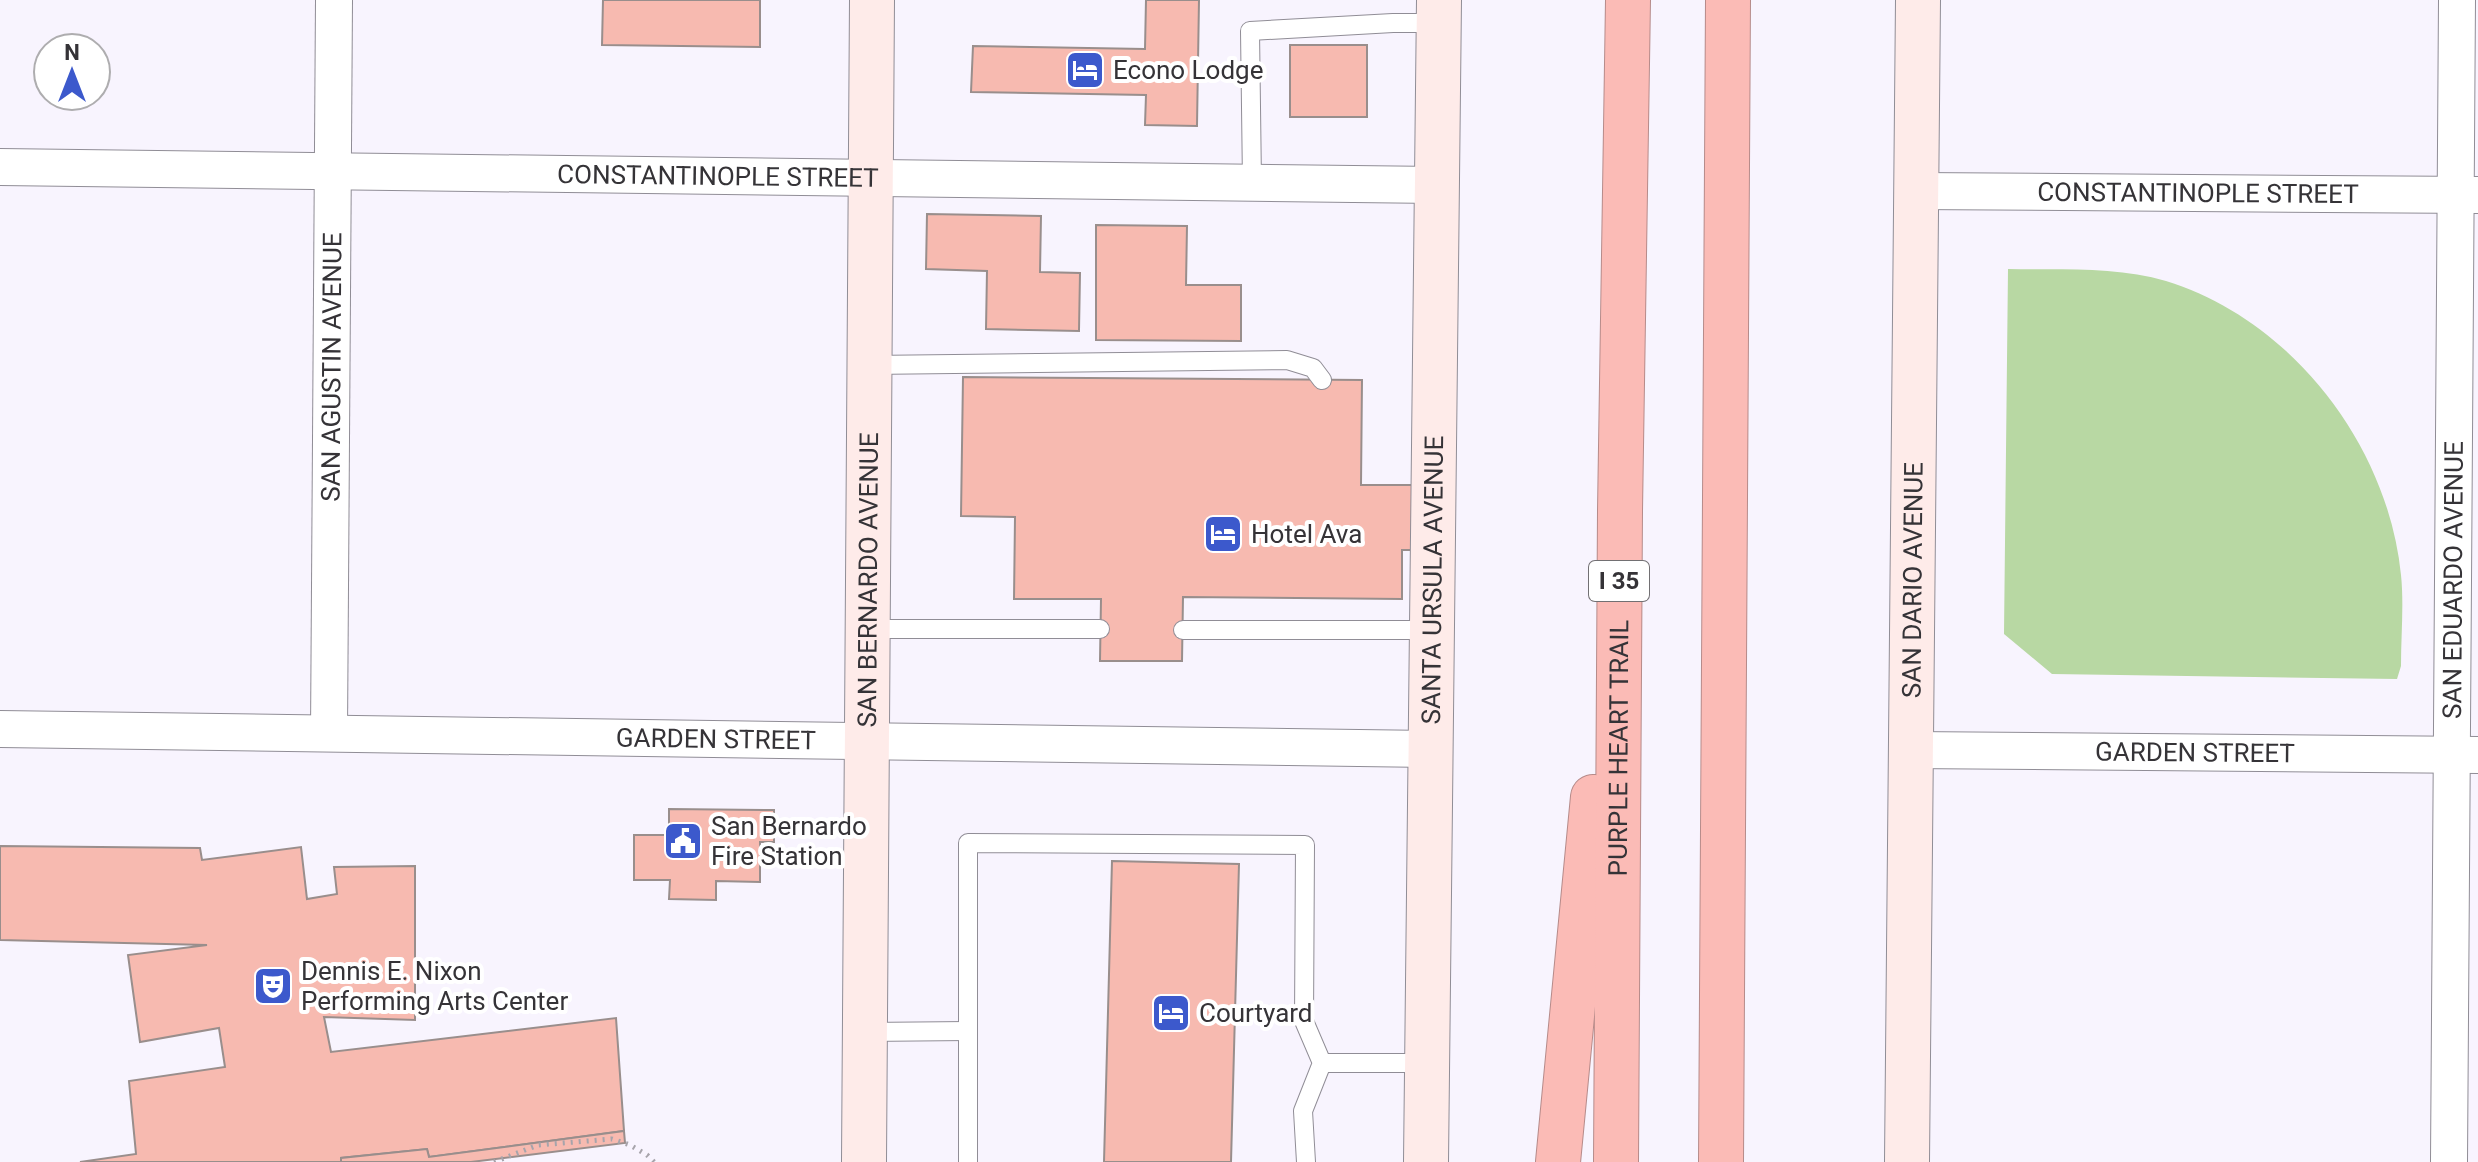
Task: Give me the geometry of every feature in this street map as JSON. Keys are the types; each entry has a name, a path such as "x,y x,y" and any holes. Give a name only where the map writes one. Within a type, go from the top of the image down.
{"highway":[{"name":"PURPLE HEART TRAIL","path":"1616,1162 1620,511 1628,0"},
{"path":"1721,1162 1728,0"},
{"path":"1558,1162 1620,511"}],"main road":[{"name":"SAN BERNARDO AVENUE","path":"864,1162 872,0"},
{"name":"SAN DARIO AVENUE","path":"1907,1162 1918,0"},
{"name":"SANTA URSULA AVENUE","path":"1426,1162 1438,12"}],"street":[{"name":"SAN AGUSTIN AVENUE","path":"329,733 334,0"},
{"name":"SAN EDUARDO AVENUE","path":"2449,1162 2465,755 2467,195 2457,0"},
{"name":"CONSTANTINOPLE STREET","path":"0,167 1437,185"},
{"name":"CONSTANTINOPLE STREET","path":"1916,191 2467,195"},
{"name":"GARDEN STREET","path":"0,729 1430,749"},
{"name":"GARDEN STREET","path":"1911,750 2465,755"}],"lane":[{"path":"1252,183 1250,31 1393,23 1438,12"},
{"path":"869,365 1287,360 1313,368 1322,380"},
{"path":"868,629 1100,629"},
{"path":"1183,630 1432,630"},
{"path":"968,1162 968,843 1305,845 1304,1021 1322,1063 1303,1111 1306,1162"},
{"path":"865,1032 968,1031"},
{"path":"1322,1063 1427,1063"}],"path":[{"path":"494,1162 538,1145 612,1139 630,1145 654,1162"}],"green space":[{"path":"2008,269 2107,271 2166,281 2212,299 2254,325 2292,357 2326,394 2354,435 2377,480 2392,527 2401,575 2401,666 2397,679 2052,674 2004,634"}],"building":[{"path":"603,0 760,0 760,47 602,45"},
{"name":"Econo Lodge","path":"1146,0 1199,0 1197,126 1145,125 1146,95 971,92 973,46 1145,49"},
{"path":"1290,45 1367,45 1367,117 1290,117"},
{"path":"927,214 1041,216 1040,272 1080,273 1079,331 986,329 987,271 926,269"},
{"path":"1096,225 1187,226 1186,285 1241,285 1241,341 1096,340"},
{"name":"Hotel Ava","path":"963,377 1362,380 1361,485 1432,485 1431,550 1402,550 1402,599 1183,597 1182,661 1100,661 1101,599 1014,599 1015,517 961,516"},
{"path":"669,809 774,810 774,842 760,842 760,882 716,881 716,900 669,899 670,880 634,880 634,835 669,835"},
{"name":"Dennis E. Nixon Performing Arts Center","path":"0,846 200,848 202,860 301,847 307,899 337,894 334,867 415,866 415,1020 324,1017 331,1052 616,1018 624,1131 429,1157 427,1149 341,1158 341,1162 80,1162 136,1154 129,1081 225,1067 219,1028 140,1042 128,955 207,945 0,940"},
{"name":"Courtyard","path":"1112,861 1239,864 1231,1162 1104,1162"},
{"path":"624,1131 625,1143 471,1162 341,1162 341,1158 427,1149 429,1157"}],"place":[{"name":"Econo Lodge","path":"1085,70"},
{"name":"Hotel Ava","path":"1223,534"},
{"name":"San Bernardo Fire Station","path":"683,841"},
{"name":"Dennis E. Nixon Performing Arts Center","path":"273,986"},
{"name":"Courtyard","path":"1171,1013"}]}
